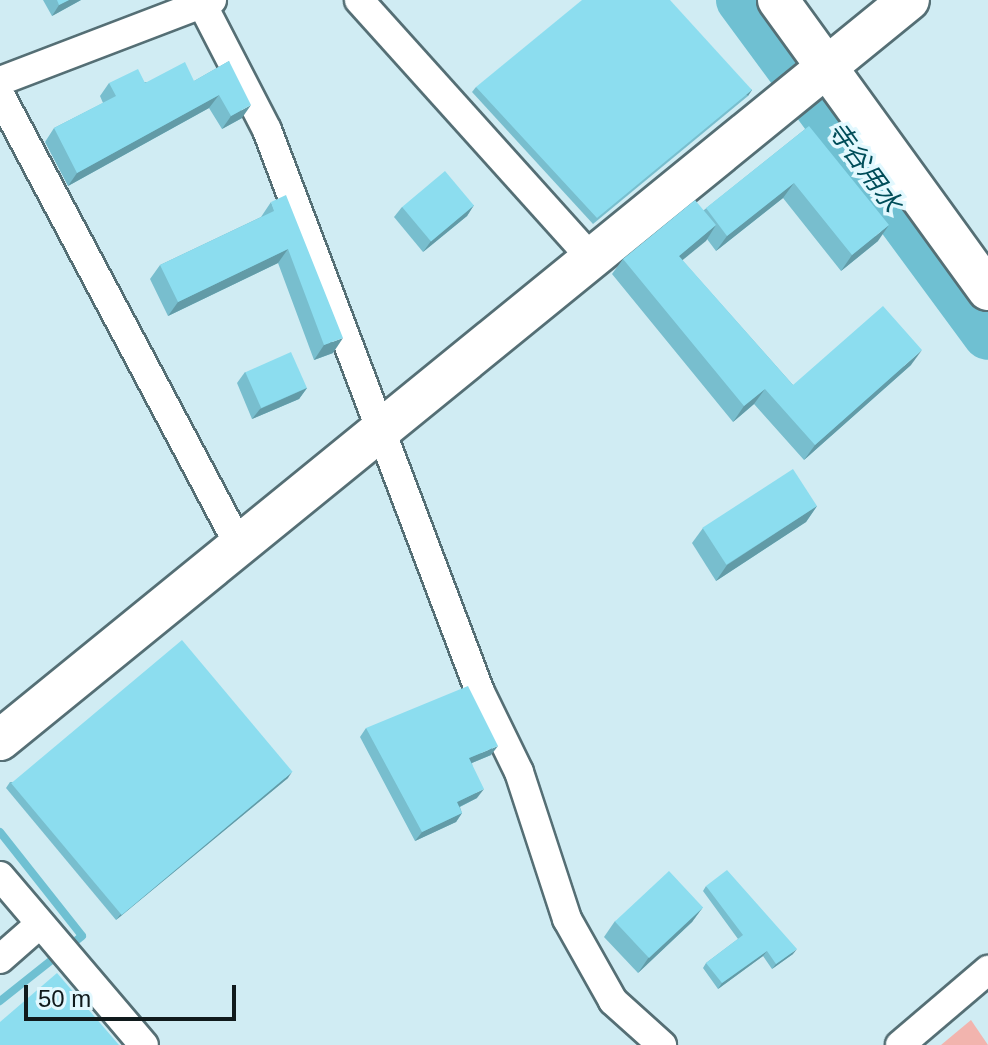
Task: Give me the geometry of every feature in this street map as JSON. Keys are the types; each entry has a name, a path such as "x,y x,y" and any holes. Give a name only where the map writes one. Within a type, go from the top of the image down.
{"street":[{"path":"359,0 591,258"},
{"path":"778,0 988,290"},
{"path":"0,740 909,0"},
{"path":"0,81 205,2 267,130 382,426 480,692 519,772 567,919 613,1001 662,1045"},
{"path":"0,95 240,547"},
{"path":"0,876 144,1045"},
{"path":"0,959 40,924"},
{"path":"900,1045 988,970"}],"shaded area":[{"path":"971,1020 988,1045 941,1045"}],"building":[{"path":"582,0 670,0 752,90 597,218 476,87"},
{"path":"229,61 251,105 231,116 219,95 77,173 54,128 116,96 109,83 138,69 145,83 185,62 194,81"},
{"path":"809,126 889,225 852,255 794,183 727,236 706,208"},
{"path":"445,171 474,205 431,241 402,207"},
{"path":"286,195 343,338 324,345 288,249 178,302 160,265 274,211 271,202"},
{"path":"695,200 716,225 679,256 793,385 883,306 922,350 815,445 765,389 744,406 623,259"},
{"path":"291,352 307,388 261,408 245,372"},
{"path":"793,469 817,506 726,565 702,528"},
{"path":"182,640 293,772 122,915 11,783"},
{"path":"468,686 498,746 469,758 484,789 457,802 462,813 422,832 366,728"},
{"path":"727,870 797,949 776,964 767,951 722,983 706,963 743,935 706,886"},
{"path":"669,871 703,908 649,958 615,921"},
{"path":"57,973 119,1045 0,1045 0,1022"}],"waterway":[{"name":"寺谷用水","path":"741,0 988,335"},
{"path":"0,832 82,936 0,1001"}]}
